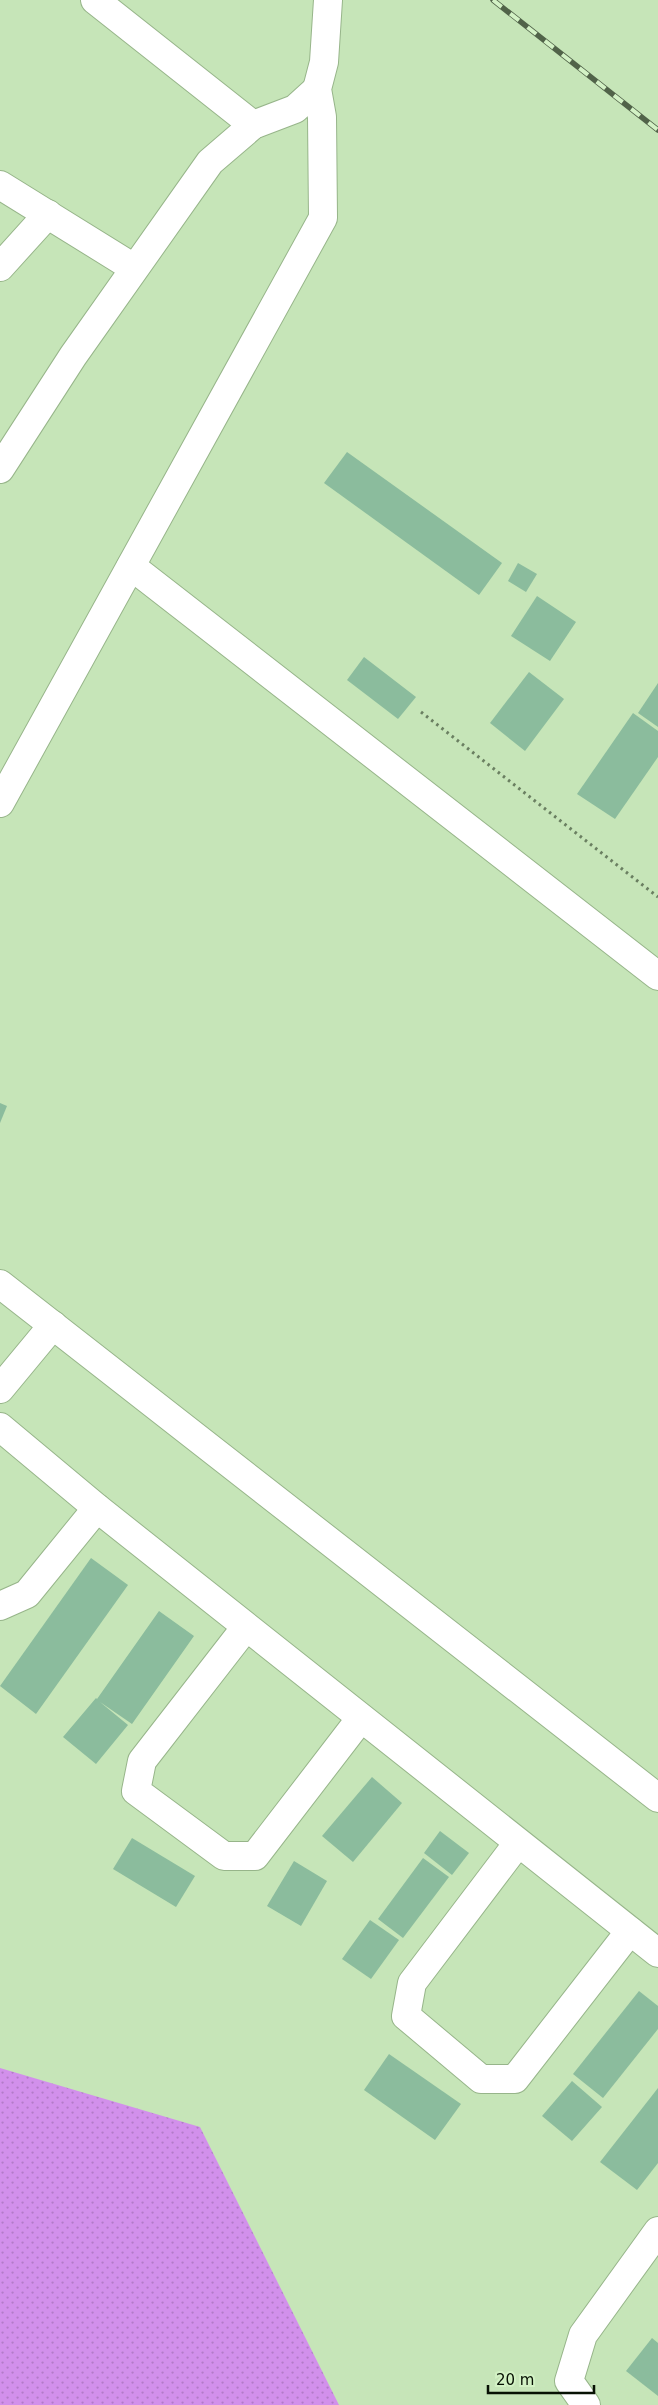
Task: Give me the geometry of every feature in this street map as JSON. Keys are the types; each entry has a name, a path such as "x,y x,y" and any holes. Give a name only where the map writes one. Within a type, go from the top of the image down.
{"street":[{"path":"95,0 252,125"},
{"path":"0,803 323,218 322,117 317,89 324,62 328,0"},
{"path":"0,469 73,356 210,162 252,125 295,109 317,89"},
{"path":"0,185 134,268"},
{"path":"0,267 48,214"},
{"path":"131,566 658,976"},
{"path":"0,1284 658,1798"},
{"path":"0,1389 52,1325"},
{"path":"4,1439 97,1508 658,1953"},
{"path":"0,1606 27,1594 97,1508"},
{"path":"246,1627 142,1761 136,1791 224,1856 254,1856 361,1718"},
{"path":"518,1843 412,1983 406,2016 481,2079 514,2079 630,1931"},
{"path":"586,2405 569,2381 583,2335 658,2231"}],"path":[{"path":"421,712 658,897"}],"shaded area":[{"path":"0,2068 200,2127 339,2405 0,2405"}],"building":[{"path":"347,452 502,563 479,595 324,483"},
{"path":"518,563 537,574 526,592 508,581"},
{"path":"537,596 576,622 550,661 511,636"},
{"path":"364,657 416,697 398,719 347,680"},
{"path":"529,672 564,699 525,751 490,723"},
{"path":"658,683 658,727 638,713"},
{"path":"633,713 658,731 658,757 615,819 577,794"},
{"path":"0,1103 7,1106 0,1123"},
{"path":"91,1558 128,1585 36,1714 0,1686"},
{"path":"159,1611 194,1636 132,1724 100,1702 128,1725 96,1764 63,1737 97,1699"},
{"path":"372,1777 402,1803 353,1862 322,1836"},
{"path":"440,1831 469,1853 452,1875 424,1853"},
{"path":"132,1838 195,1876 176,1907 113,1869"},
{"path":"423,1858 449,1877 403,1938 378,1919"},
{"path":"294,1861 327,1881 301,1926 267,1906"},
{"path":"370,1920 399,1940 371,1979 342,1959"},
{"path":"639,1991 658,2006 658,2029 603,2098 573,2074"},
{"path":"389,2054 461,2104 435,2140 364,2090"},
{"path":"572,2081 602,2107 572,2141 542,2116"},
{"path":"658,2088 658,2163 637,2190 600,2162"},
{"path":"652,2338 658,2343 658,2396 626,2371"}],"railway":[{"path":"493,0 658,130"}]}
